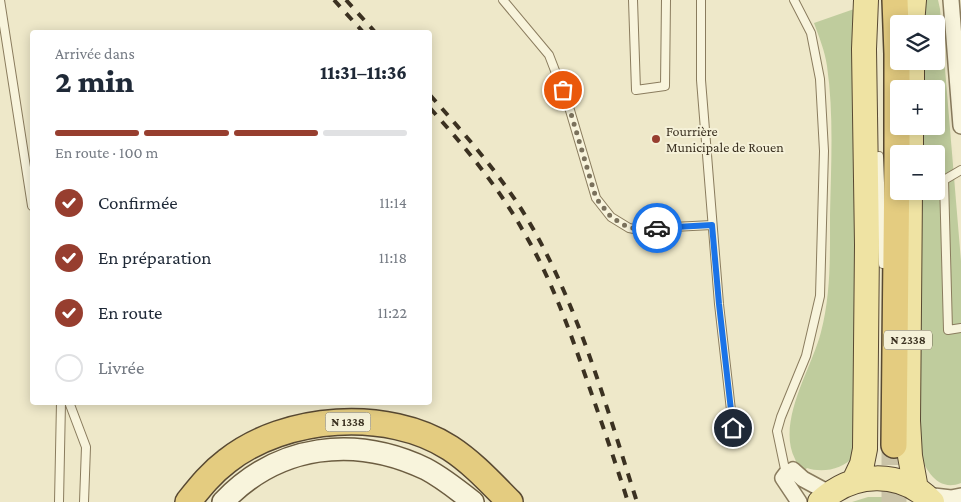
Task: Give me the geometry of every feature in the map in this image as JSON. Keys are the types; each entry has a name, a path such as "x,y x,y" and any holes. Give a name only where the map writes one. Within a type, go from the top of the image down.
{"highway":[{"path":"880,156 884,93 885,0"},
{"path":"895,0 897,15"},
{"path":"894,445 904,70"},
{"name":"N 1338","path":"188,502 204,480 228,460 262,440 291,430 325,423 360,422 391,425 422,434 449,448 474,466 510,502"}],"main road":[{"name":"N 2338","path":"854,481 862,464 865,449 866,201 864,49 866,0"},
{"path":"913,15 914,0"},
{"path":"866,201 880,156"},
{"name":"N 2338","path":"910,200 908,421 910,456 924,495"},
{"name":"N 1338","path":"223,502 230,494 255,475 275,463 302,453 338,449 374,452 426,469 446,481 472,502"},
{"path":"824,498 840,486 854,481 879,478 898,481 924,495"}],"street":[{"path":"951,0 961,126"},
{"path":"799,502 783,478 793,470 824,498"},
{"path":"924,495 951,498 961,496"}],"lane":[{"path":"0,0 30,193"},
{"path":"503,0 549,55 569,107 596,198 611,217 634,229 712,225"},
{"path":"633,0 636,90 666,86 666,0"},
{"path":"701,0 701,80 719,304 733,428"},
{"path":"786,474 777,431 806,356 820,296 824,152 820,79 811,33 794,0"},
{"path":"880,156 884,268"},
{"path":"961,170 944,180 948,330 961,328"},
{"path":"59,502 61,405"},
{"path":"69,405 86,447 84,502"}],"green space":[{"path":"921,0 938,0 940,15 921,15"},
{"path":"857,8 857,445 849,461 838,467 825,470 807,468 804,471 798,466 790,444 790,429 798,395 821,332 827,303 830,259 831,103 826,60 814,23"},
{"path":"945,69 961,261 961,483 953,485 946,485 934,478 929,473 919,452 920,200 945,200 945,145 920,145 920,135 945,135 945,80 920,80 921,70"},
{"path":"868,497 887,497 901,502 852,502"}],"tunnel":[{"path":"894,445 894,502"}],"railway":[{"path":"334,0 361,30"},
{"path":"346,0 373,30"},
{"path":"432,97 498,175 538,238 556,274 587,349 637,502"},
{"path":"432,110 491,181 541,263 571,335 628,502"}],"way so far":[{"path":"563,90 596,198 611,217 629,228 657,228"}],"place":[{"name":"Fourrière Municipale de Rouen","path":"656,139"}],"route":[{"path":"657,228 712,225 733,428"}]}
